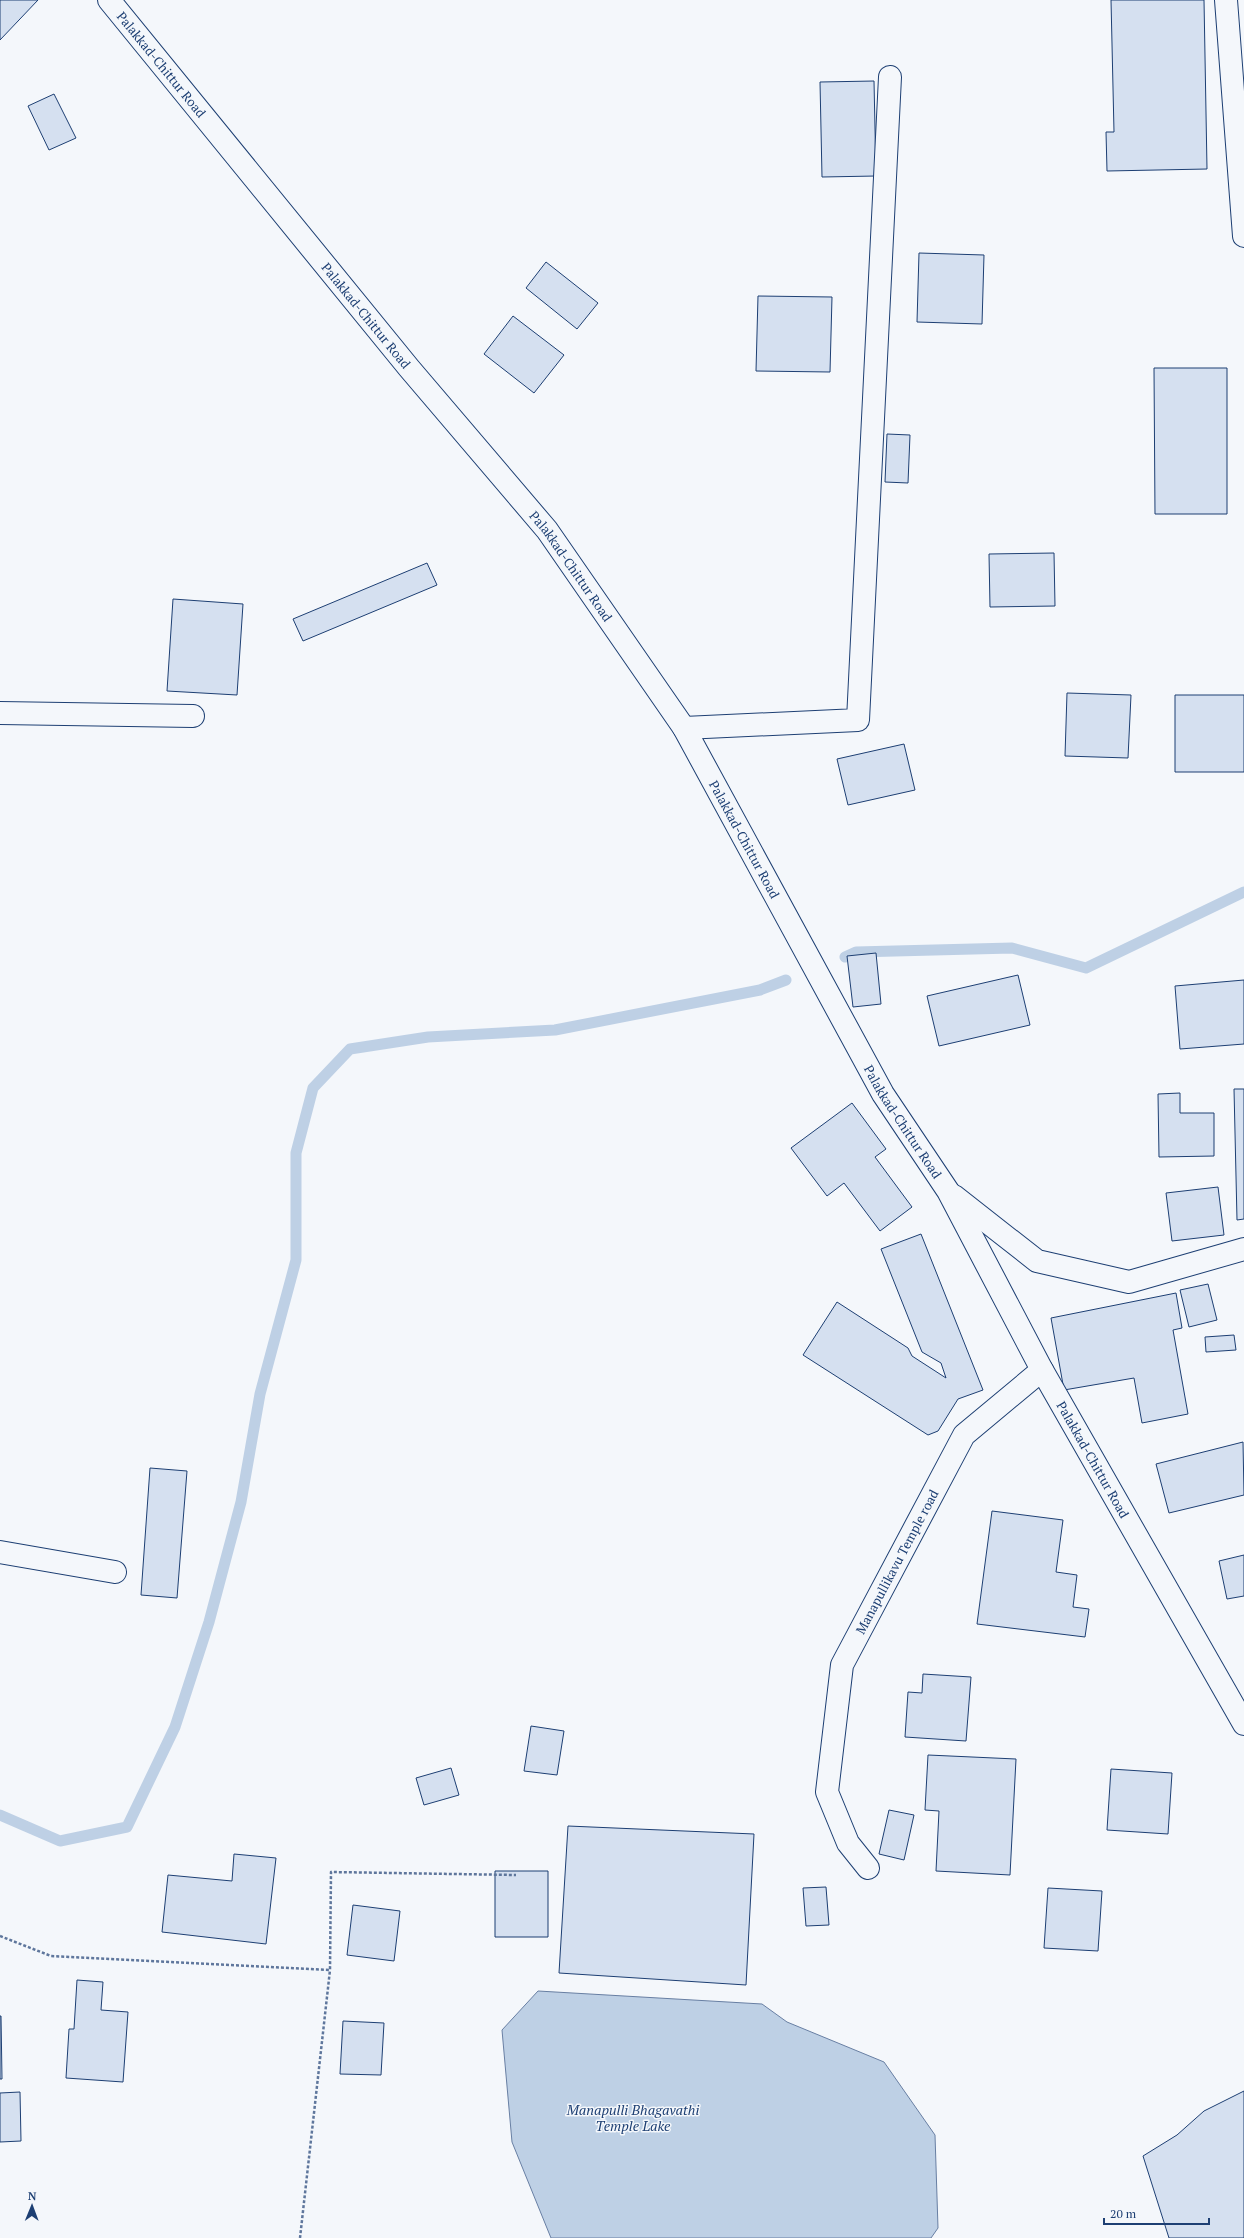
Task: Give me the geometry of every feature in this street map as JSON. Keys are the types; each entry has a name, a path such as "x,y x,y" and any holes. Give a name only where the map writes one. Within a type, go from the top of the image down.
{"main road":[{"name":"Palakkad-Chittur Road","path":"109,0 409,368 547,530 684,728 883,1094 948,1191 1042,1370 1244,1724"},
{"path":"1226,0 1244,236"},
{"path":"684,728 858,720 890,77"},
{"path":"0,713 193,716"},
{"name":"Palakkad-Chittur Road","path":"948,1191 1037,1261 1129,1282 1244,1249"},
{"name":"Manapullikavu Temple road","path":"868,1868 848,1843 827,1792 842,1665 964,1435 1042,1370"},
{"path":"0,1552 114,1572"}],"path":[{"path":"300,2238 330,1970 331,1872 516,1875"},
{"path":"0,1936 51,1956 330,1970"}],"water":[{"name":"Manapulli Bhagavathi Temple Lake","path":"538,1991 762,2004 787,2022 884,2062 935,2135 938,2228 931,2238 551,2238 512,2142 502,2030"}],"building":[{"path":"0,0 38,0 0,40"},
{"path":"1111,0 1204,0 1207,169 1107,171 1106,132 1114,132"},
{"path":"874,81 876,176 822,177 820,82"},
{"path":"54,94 76,138 49,150 28,106"},
{"path":"919,253 984,255 982,324 917,322"},
{"path":"546,262 598,303 577,329 526,288"},
{"path":"758,296 832,297 830,372 756,371"},
{"path":"513,316 564,355 534,393 484,354"},
{"path":"1154,368 1227,368 1227,514 1155,514"},
{"path":"887,434 910,435 908,483 885,482"},
{"path":"1054,553 1055,606 990,607 989,554"},
{"path":"427,563 437,585 303,641 293,619"},
{"path":"173,599 243,604 237,695 167,691"},
{"path":"1067,693 1131,695 1128,758 1065,756"},
{"path":"1175,695 1244,695 1244,772 1175,772"},
{"path":"904,744 915,790 848,805 837,759"},
{"path":"876,953 881,1004 853,1007 847,956"},
{"path":"1018,975 1030,1025 939,1046 927,996"},
{"path":"1244,980 1244,1044 1180,1049 1175,986"},
{"path":"1234,1089 1244,1089 1244,1219 1237,1220"},
{"path":"1180,1093 1180,1113 1214,1113 1214,1156 1159,1157 1158,1094"},
{"path":"852,1103 886,1149 875,1157 912,1207 880,1231 844,1183 827,1196 791,1148"},
{"path":"1218,1187 1224,1235 1172,1241 1166,1193"},
{"path":"921,1234 983,1390 958,1399 938,1431 928,1435 803,1355 837,1302 908,1348 912,1356 946,1378 941,1363 922,1352 881,1249"},
{"path":"1208,1284 1217,1320 1189,1327 1180,1290"},
{"path":"1176,1293 1182,1328 1173,1330 1188,1414 1142,1423 1134,1378 1064,1390 1051,1318"},
{"path":"1234,1335 1236,1350 1206,1352 1205,1337"},
{"path":"1243,1442 1244,1495 1169,1513 1156,1464"},
{"path":"150,1468 187,1471 177,1598 141,1595"},
{"path":"992,1511 1063,1520 1056,1572 1077,1575 1073,1607 1089,1609 1085,1637 977,1624"},
{"path":"1244,1555 1244,1596 1227,1599 1219,1561"},
{"path":"923,1674 971,1677 966,1741 905,1737 908,1692 922,1693"},
{"path":"531,1726 564,1731 557,1775 524,1771"},
{"path":"928,1755 1016,1759 1010,1875 936,1871 939,1811 925,1810"},
{"path":"451,1768 459,1795 424,1805 416,1778"},
{"path":"1111,1769 1172,1773 1168,1834 1107,1830"},
{"path":"889,1810 914,1815 904,1860 879,1854"},
{"path":"568,1826 754,1834 746,1985 559,1973"},
{"path":"234,1854 276,1858 266,1944 162,1932 168,1875 232,1881"},
{"path":"495,1871 548,1871 548,1937 495,1937"},
{"path":"826,1887 829,1925 806,1926 803,1888"},
{"path":"1048,1888 1102,1891 1098,1951 1044,1948"},
{"path":"353,1905 400,1911 394,1961 347,1955"},
{"path":"77,1980 103,1982 101,2010 128,2012 123,2082 66,2078 69,2029 74,2029"},
{"path":"1,2016 2,2079 0,2079"},
{"path":"343,2021 384,2023 381,2075 340,2074"},
{"path":"1244,2091 1244,2238 1169,2238 1143,2156 1177,2135 1204,2111"},
{"path":"20,2092 21,2141 0,2142 0,2093"}],"waterway":[{"path":"845,957 856,952 1012,948 1086,968 1244,892"},
{"path":"0,1815 60,1841 127,1827 175,1727 209,1622 241,1502 260,1394 296,1260 296,1153 313,1088 350,1049 428,1037 555,1030 760,990 786,980"}]}
